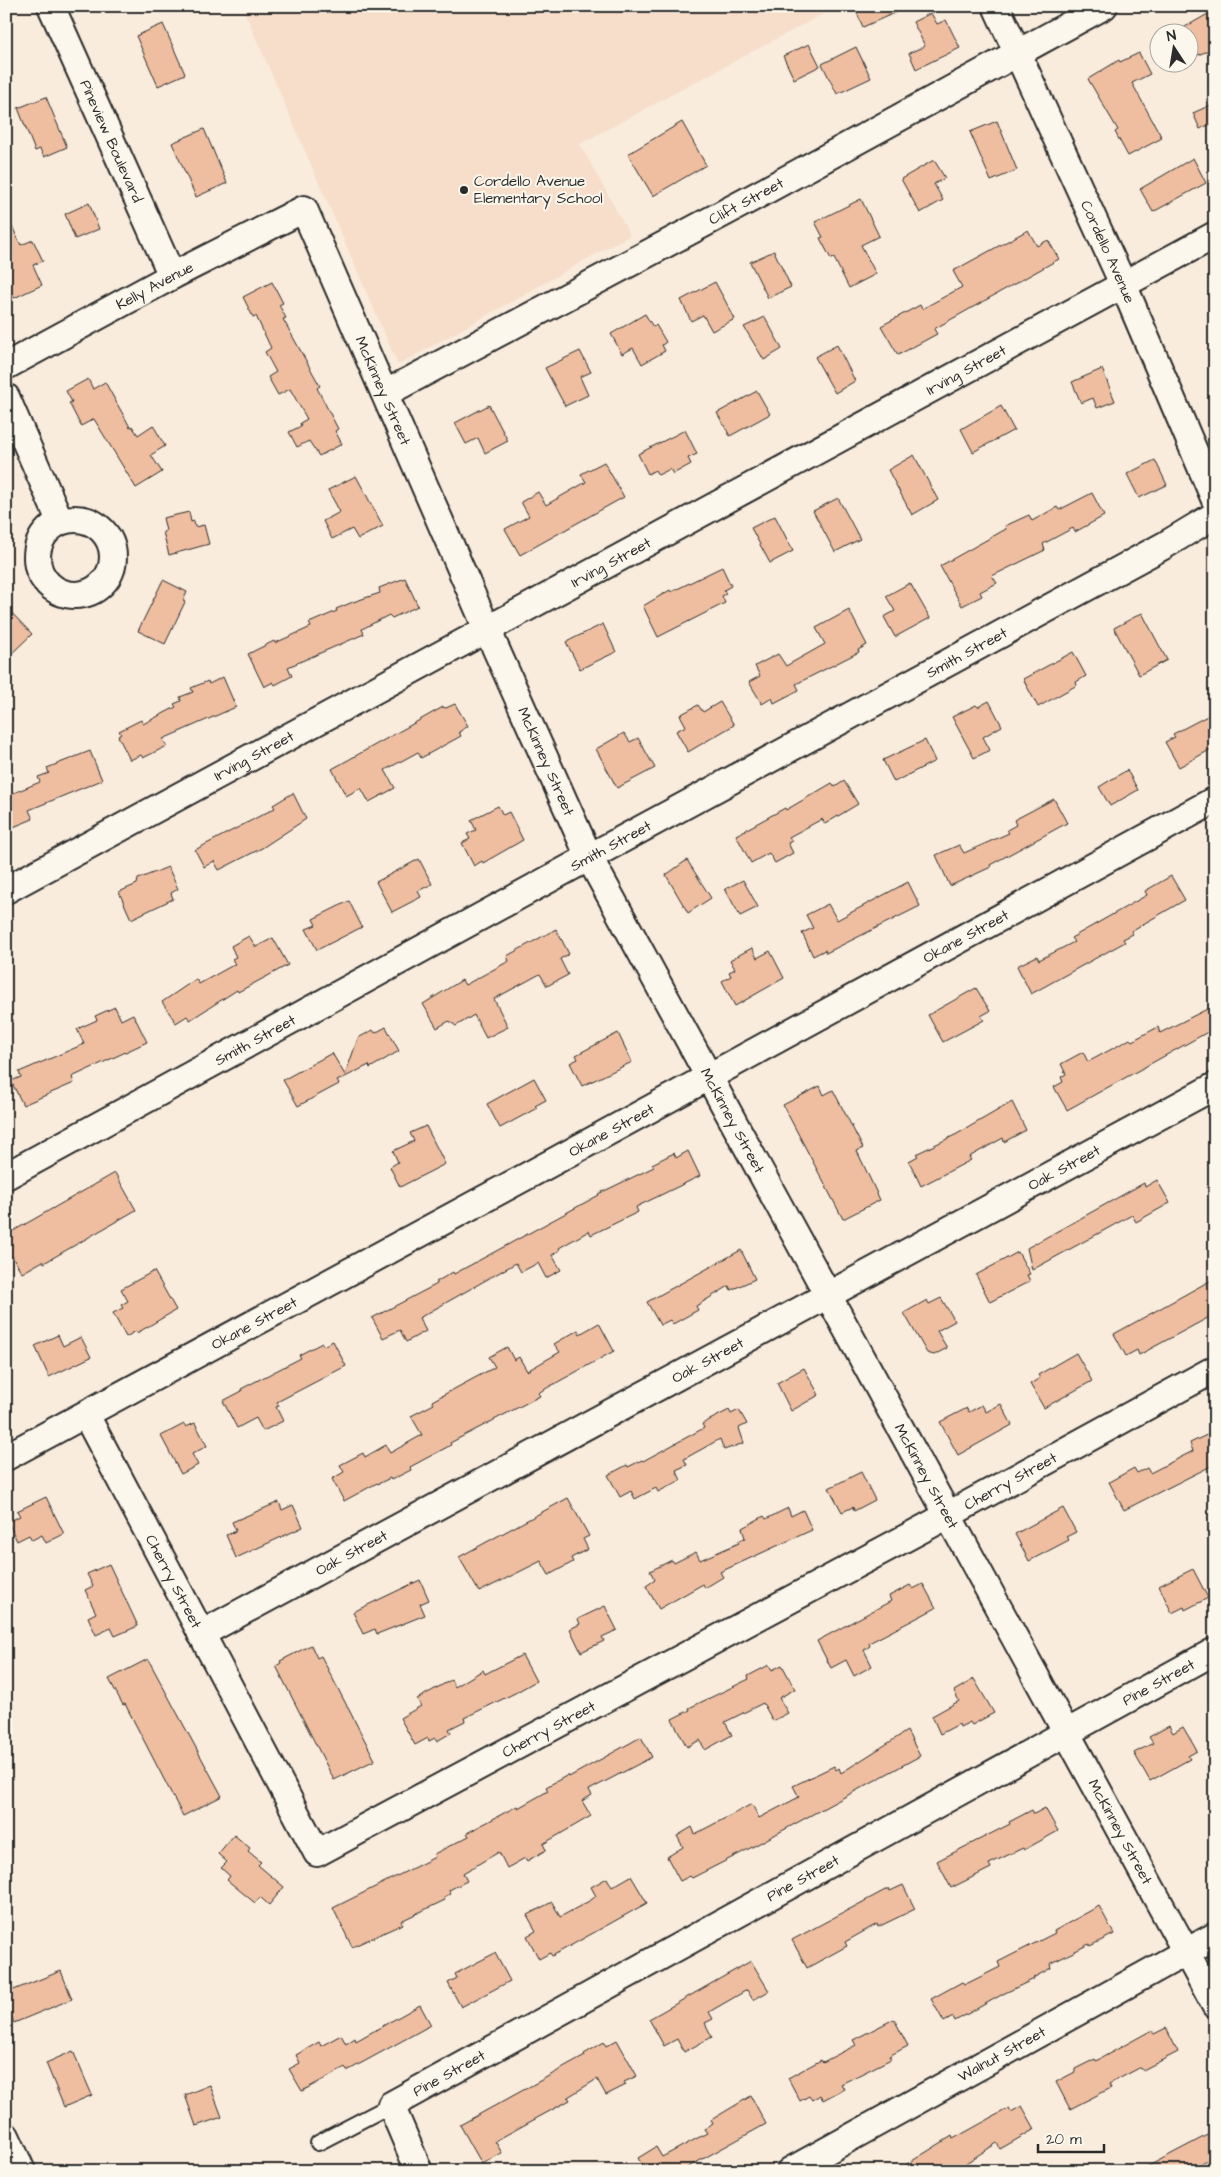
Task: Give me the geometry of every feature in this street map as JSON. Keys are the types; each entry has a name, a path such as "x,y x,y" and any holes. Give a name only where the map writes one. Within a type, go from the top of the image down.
{"street":[{"name":"Pineview Boulevard","path":"51,6 172,276"},
{"name":"Cordello Avenue","path":"996,6 1123,284 1215,500"},
{"name":"Clift Street","path":"386,393 754,197 1104,6"},
{"name":"Kelly Avenue","path":"6,366 172,276 304,209"},
{"name":"McKinney Street","path":"304,209 386,393 487,629 589,857 1215,2005"},
{"name":"Irving Street","path":"6,890 1215,234"},
{"path":"6,397 60,521"},
{"name":"Smith Street","path":"6,1176 1165,545 1215,515"},
{"name":"Okane Street","path":"6,1456 86,1415 709,1077 1215,800"},
{"name":"Oak Street","path":"201,1634 1215,1086"},
{"name":"Cherry Street","path":"86,1415 317,1853 1215,1369"},
{"name":"Pine Street","path":"391,2105 1215,1651"},
{"name":"Walnut Street","path":"790,2171 1215,1936"},
{"path":"391,2105 419,2171"}],"lane":[{"path":"318,2143 391,2105"}],"shaded area":[{"name":"Cordello Avenue Elementary School","path":"242,6 838,6 580,144 630,235 398,365"}],"building":[{"path":"854,6 910,6 863,27"},
{"path":"1215,10 1215,48 1198,55 1198,22 1194,22"},
{"path":"931,13 937,24 946,20 960,48 916,69 909,53 925,46 913,22"},
{"path":"163,24 185,74 158,86 136,36"},
{"path":"809,44 820,66 794,79 783,56"},
{"path":"856,47 871,78 837,94 822,64"},
{"path":"1139,53 1150,74 1132,83 1162,138 1128,156 1115,132 1118,130 1088,79 1119,60 1120,62"},
{"path":"46,97 67,147 44,157 40,149 35,151 18,108"},
{"path":"1215,103 1215,122 1200,129 1193,113"},
{"path":"997,121 1017,170 991,181 970,132"},
{"path":"682,122 706,165 653,196 628,154"},
{"path":"204,129 227,183 196,197 172,143"},
{"path":"1193,158 1206,183 1153,212 1140,189"},
{"path":"934,160 945,178 934,184 943,200 920,213 901,179"},
{"path":"861,199 879,236 861,245 876,274 849,288 834,258 831,259 820,238 823,237 815,222"},
{"path":"89,203 99,229 75,239 65,214"},
{"path":"6,214 21,245 33,240 43,261 33,265 42,285 14,298 6,280"},
{"path":"1028,230 1037,246 1048,240 1059,259 934,329 937,334 898,355 881,326 920,305 922,309 962,287 953,271"},
{"path":"774,251 791,287 768,298 750,262"},
{"path":"272,282 283,303 279,305 286,318 283,319 320,386 317,388 338,429 335,431 342,444 319,456 309,441 297,447 289,432 301,426 300,423 307,419 290,389 278,395 268,377 276,372 265,352 271,348 256,316 253,317 243,297"},
{"path":"715,282 735,319 712,331 703,315 691,321 681,300"},
{"path":"645,314 653,327 656,325 666,342 662,345 665,351 642,364 633,348 622,354 611,334"},
{"path":"765,317 782,349 764,360 744,327"},
{"path":"837,345 855,381 835,393 815,357"},
{"path":"580,351 591,372 580,377 588,395 565,406 545,368"},
{"path":"1102,369 1115,401 1097,408 1093,398 1081,403 1072,382"},
{"path":"88,379 93,389 105,382 130,427 132,426 138,435 153,425 165,446 151,455 162,472 136,488 94,419 81,426 69,403 72,402 66,391"},
{"path":"757,391 770,414 730,436 717,413"},
{"path":"489,405 508,441 485,453 478,438 466,444 455,423"},
{"path":"1001,406 1014,430 973,452 961,429"},
{"path":"685,430 697,454 688,458 691,464 673,474 670,469 658,475 655,470 648,474 638,454"},
{"path":"914,455 938,500 912,515 888,470"},
{"path":"1155,460 1167,485 1139,498 1127,474"},
{"path":"604,462 624,497 520,555 505,529 529,516 521,502 538,492 546,505 586,482 581,474"},
{"path":"356,476 383,526 358,539 352,529 332,539 323,521 340,512 328,490"},
{"path":"1092,493 1104,516 1075,532 1073,528 1043,544 1045,550 992,576 997,583 980,592 982,596 962,606 940,566 1006,529 1005,526 1029,515 1032,521 1057,507 1059,510"},
{"path":"838,498 860,539 835,552 813,511"},
{"path":"189,512 191,522 194,521 195,527 204,525 209,544 169,555 163,532 166,531 163,518"},
{"path":"775,516 793,551 770,563 751,528"},
{"path":"722,567 731,586 724,590 726,594 722,596 725,603 658,637 643,606 670,590 671,592"},
{"path":"405,578 418,606 392,618 389,615 362,629 364,634 288,667 292,676 275,685 273,682 264,687 248,654 274,641 275,643 311,627 309,623 337,611 336,609 380,593 379,588"},
{"path":"163,580 187,592 183,601 185,602 165,644 138,631"},
{"path":"910,583 930,618 895,637 884,617 895,611 886,596"},
{"path":"6,607 32,634 6,659"},
{"path":"849,610 867,645 858,650 859,652 796,684 799,690 774,703 772,698 762,704 749,682 760,676 755,666 778,654 786,666 825,644 816,628"},
{"path":"1142,613 1167,660 1139,675 1114,628"},
{"path":"603,624 616,652 580,669 566,642"},
{"path":"1073,652 1086,676 1076,682 1077,685 1038,707 1023,679"},
{"path":"223,677 236,707 163,739 167,746 143,758 141,755 130,760 118,736 121,734 119,731 141,720 143,724 176,707 174,704 181,701 180,697 193,692 191,688 208,681 209,684"},
{"path":"989,701 1002,726 983,737 990,750 974,758 952,717"},
{"path":"720,702 734,725 688,752 676,731 686,726 680,715 698,705 703,712"},
{"path":"455,704 468,726 459,732 461,736 421,758 418,752 385,770 395,788 369,802 361,788 346,796 332,769 443,707 446,708"},
{"path":"1215,712 1215,747 1179,767 1165,742 1175,737 1173,734"},
{"path":"624,733 630,742 638,738 655,768 617,788 596,749"},
{"path":"925,740 935,761 894,782 883,760"},
{"path":"90,751 102,780 29,810 33,819 6,830 6,796 40,782 38,777 49,773 47,768"},
{"path":"1127,770 1138,790 1110,806 1099,787"},
{"path":"844,781 858,804 825,824 822,819 789,837 792,841 788,843 793,853 775,863 769,853 751,863 736,835 785,808 786,810 832,783 835,787"},
{"path":"293,793 306,819 262,848 219,870 214,861 204,867 195,850 275,808 273,805"},
{"path":"1054,799 1067,823 990,865 991,867 950,886 936,855 959,845 964,853 1009,833 1007,830 1016,825 1014,820"},
{"path":"498,806 503,815 509,812 523,840 483,863 482,861 474,866 462,843 470,839 467,834 476,830 471,820"},
{"path":"419,859 432,884 418,891 421,897 392,912 376,882"},
{"path":"687,860 711,898 688,913 666,875"},
{"path":"168,867 178,889 171,893 173,899 131,919 119,892 137,884 138,879"},
{"path":"1171,876 1185,900 1131,931 1133,934 1123,939 1125,942 1031,994 1017,966 1037,956 1039,960 1074,942 1071,938 1147,895 1145,891"},
{"path":"743,880 758,907 740,916 725,889"},
{"path":"908,882 920,906 826,953 825,950 813,956 802,933 813,928 806,915 828,904 837,920"},
{"path":"349,901 362,927 317,950 306,929 316,925 313,919"},
{"path":"556,929 569,954 560,959 568,975 547,986 540,974 494,999 508,1027 486,1038 474,1015 456,1026 449,1021 437,1028 423,1004 462,980 465,985 509,961 507,956"},
{"path":"249,936 256,947 273,938 288,965 238,992 237,990 190,1020 187,1016 176,1023 162,1002 196,979 199,984 235,964 232,959 236,957 231,946"},
{"path":"752,948 757,958 770,951 784,978 735,1006 722,981 731,976 729,972 735,969 730,960"},
{"path":"976,988 990,1011 981,1016 984,1020 943,1042 928,1015"},
{"path":"1215,1005 1215,1028 1067,1110 1054,1087 1063,1082 1061,1077 1066,1074 1061,1064 1083,1052 1088,1062 1130,1039 1132,1041 1158,1027 1160,1033"},
{"path":"115,1007 121,1020 133,1014 147,1042 72,1077 74,1083 23,1105 11,1081 21,1077 19,1072 84,1044 77,1029 97,1020 95,1016"},
{"path":"386,1027 399,1051 370,1068 369,1065 337,1081 339,1084 298,1106 283,1080 332,1053 345,1075 358,1038 373,1030 375,1033"},
{"path":"618,1033 632,1062 582,1086 570,1063 578,1059 576,1055"},
{"path":"534,1078 546,1100 535,1106 537,1108 500,1128 487,1104"},
{"path":"820,1086 824,1095 833,1090 863,1148 857,1151 880,1200 843,1219 783,1105"},
{"path":"1012,1102 1026,1130 1004,1142 1003,1138 969,1157 971,1160 921,1186 909,1161 918,1156 916,1154 957,1134"},
{"path":"426,1126 445,1164 400,1187 390,1167 398,1162 393,1151 414,1141 410,1133"},
{"path":"688,1151 700,1176 636,1207 638,1212 591,1235 589,1231 559,1248 560,1250 552,1255 561,1270 546,1278 538,1263 521,1272 516,1263 419,1318 426,1331 406,1342 400,1330 383,1338 372,1318 598,1194 654,1167 652,1164 674,1153 676,1158"},
{"path":"115,1173 136,1210 44,1263 43,1261 22,1273 6,1246 6,1235"},
{"path":"1157,1180 1170,1203 1136,1222 1132,1215 1032,1270 1027,1248 1144,1183 1145,1187"},
{"path":"741,1250 755,1279 731,1290 729,1286 696,1306 698,1310 673,1324 670,1320 660,1325 647,1302"},
{"path":"1018,1252 1030,1274 1027,1275 1030,1281 990,1302 976,1275"},
{"path":"154,1271 176,1310 137,1333 136,1331 126,1337 113,1313 123,1308 121,1305 128,1301 121,1289"},
{"path":"1215,1278 1215,1314 1139,1355 1137,1350 1126,1356 1114,1334"},
{"path":"941,1298 955,1321 937,1331 947,1348 934,1355 927,1353 904,1313 927,1300 929,1304"},
{"path":"599,1323 614,1351 538,1393 540,1396 450,1443 451,1445 410,1467 411,1470 391,1480 390,1478 377,1483 344,1501 332,1479 344,1472 340,1465 363,1453 365,1457 386,1445 390,1453 422,1435 411,1416 434,1404 432,1401 495,1367 489,1357 507,1347 514,1360 519,1357 527,1371 560,1352 554,1344 578,1330 580,1334"},
{"path":"58,1335 63,1346 81,1337 91,1357 49,1377 35,1346"},
{"path":"333,1341 346,1366 277,1402 279,1406 276,1407 283,1421 263,1431 256,1418 237,1428 223,1401 242,1391 241,1389 301,1358 299,1355 322,1343 323,1346"},
{"path":"1076,1353 1092,1381 1044,1408 1030,1384 1040,1378 1038,1375"},
{"path":"804,1368 819,1395 791,1411 777,1383"},
{"path":"1001,1404 1012,1425 958,1455 940,1422 967,1408 969,1412 982,1405 986,1412"},
{"path":"729,1410 731,1414 739,1410 747,1424 739,1428 744,1443 724,1450 720,1439 684,1459 687,1465 676,1470 681,1480 658,1492 656,1488 635,1499 631,1491 620,1497 608,1475 627,1465 628,1467 643,1461 704,1428 702,1424"},
{"path":"195,1423 207,1446 192,1454 198,1465 181,1474 161,1436 184,1424 186,1427"},
{"path":"1215,1431 1215,1464 1124,1510 1109,1482 1134,1468 1137,1473 1147,1468 1150,1473 1193,1451 1190,1443"},
{"path":"861,1472 875,1500 854,1511 853,1507 842,1512 829,1488"},
{"path":"46,1497 64,1534 46,1543 42,1535 32,1540 29,1535 17,1541 8,1522 20,1516 17,1511"},
{"path":"568,1498 589,1536 583,1539 588,1549 571,1558 573,1562 549,1575 541,1561 479,1592 459,1557"},
{"path":"279,1502 282,1510 293,1505 303,1527 236,1558 226,1535 236,1531 232,1522"},
{"path":"788,1508 791,1516 803,1510 812,1530 720,1572 723,1577 705,1588 703,1584 659,1609 646,1586 655,1580 650,1571 672,1560 674,1563 696,1552 700,1560 739,1543 738,1541 745,1538 742,1528 764,1516 766,1519"},
{"path":"1063,1508 1076,1532 1066,1537 1069,1540 1029,1561 1015,1534"},
{"path":"109,1564 138,1626 115,1636 111,1628 96,1635 88,1617 96,1613 85,1590 93,1586 87,1574"},
{"path":"1193,1569 1208,1598 1185,1610 1184,1607 1172,1613 1159,1586"},
{"path":"420,1580 429,1600 420,1604 425,1615 377,1634 375,1629 363,1634 353,1612"},
{"path":"923,1584 936,1608 869,1643 870,1646 864,1650 872,1666 854,1676 846,1660 831,1668 817,1641 891,1601 889,1596 910,1585 913,1589"},
{"path":"605,1606 617,1630 602,1637 604,1641 581,1652 570,1629 580,1624 578,1619"},
{"path":"311,1645 317,1658 321,1656 375,1760 334,1780 276,1666 281,1663 280,1661"},
{"path":"522,1655 536,1681 464,1718 465,1721 449,1729 451,1733 437,1741 435,1738 429,1741 428,1738 415,1745 400,1718 421,1706 417,1699 451,1680 455,1687 483,1670 485,1674"},
{"path":"148,1659 222,1796 183,1816 125,1704 123,1705 109,1679"},
{"path":"769,1665 772,1670 782,1665 795,1689 779,1698 788,1713 773,1721 763,1703 725,1722 732,1735 705,1750 700,1740 687,1747 672,1719 690,1710 689,1708 749,1679 748,1676"},
{"path":"974,1679 994,1713 972,1725 970,1722 960,1727 959,1724 940,1734 932,1716 959,1701 954,1691"},
{"path":"1169,1726 1173,1733 1183,1727 1197,1751 1188,1756 1190,1759 1150,1781 1134,1753 1153,1743 1149,1737"},
{"path":"907,1731 920,1756 743,1852 692,1878 690,1876 680,1881 667,1857 683,1847 677,1836 692,1827 695,1834 752,1804 759,1818 799,1797 793,1786 834,1766 836,1770 839,1768 841,1773"},
{"path":"641,1737 652,1757 589,1790 592,1795 582,1801 591,1816 543,1844 546,1850 527,1861 525,1858 507,1868 499,1852 463,1873 467,1881 449,1890 450,1894 444,1897 445,1900 401,1921 403,1924 352,1947 333,1908 435,1857 434,1854 469,1836 467,1833 517,1806 518,1808 548,1791 546,1787 568,1775 569,1777"},
{"path":"1045,1808 1058,1831 1024,1850 1023,1848 989,1864 991,1868 951,1888 937,1861 1010,1824 1009,1822 1032,1810 1034,1814"},
{"path":"234,1835 250,1848 248,1851 261,1862 258,1865 284,1887 269,1905 260,1897 255,1903 227,1880 230,1876 221,1868 227,1862 218,1854"},
{"path":"631,1876 647,1903 552,1956 550,1953 539,1959 527,1936 536,1931 527,1915 552,1902 560,1917 596,1896 591,1887 607,1878 612,1887"},
{"path":"903,1885 915,1909 878,1927 877,1924 845,1942 847,1946 807,1968 792,1940 889,1888 890,1891"},
{"path":"1099,1906 1114,1934 1090,1946 1089,1944 1050,1964 1051,1968 1034,1979 955,2021 953,2017 944,2022 931,1999 962,1982 964,1985 1000,1967 998,1962 1055,1933 1054,1931"},
{"path":"495,1953 510,1981 461,2007 448,1983 457,1978 455,1974"},
{"path":"751,1961 769,1991 753,2000 747,1990 709,2012 713,2019 705,2023 712,2037 684,2052 677,2039 664,2046 649,2019"},
{"path":"61,1971 72,1999 14,2023 10,2013 6,2015 6,1993"},
{"path":"420,2005 431,2025 347,2071 345,2068 302,2091 289,2069 300,2063 296,2055 319,2042 321,2046 341,2035 346,2044 355,2038 356,2041"},
{"path":"894,2019 908,2046 889,2056 891,2059 841,2084 844,2089 823,2100 820,2095 812,2100 809,2096 800,2101 788,2078 821,2060 823,2062 856,2045 853,2040"},
{"path":"1166,2028 1178,2052 1143,2070 1141,2067 1109,2084 1111,2088 1070,2109 1056,2082 1075,2072 1075,2069 1095,2059 1096,2061 1152,2030 1154,2034"},
{"path":"617,2040 637,2076 624,2082 626,2085 606,2095 597,2079 568,2097 570,2100 495,2141 502,2153 482,2164 460,2125 585,2056 584,2054 604,2042 606,2046"},
{"path":"73,2051 92,2095 64,2107 46,2063"},
{"path":"210,2085 222,2117 196,2126 185,2095"},
{"path":"751,2096 766,2124 681,2171 636,2171 643,2167 638,2158 656,2147 662,2157 707,2133 704,2129 713,2124 711,2120"},
{"path":"1022,2106 1035,2129 1000,2149 997,2143 966,2163 970,2171 896,2171 952,2136 953,2139 1009,2108 1011,2112"},
{"path":"1215,2131 1215,2156 1187,2171 1139,2171"}],"place":[{"name":"Cordello Avenue Elementary School","path":"464,190"}]}
